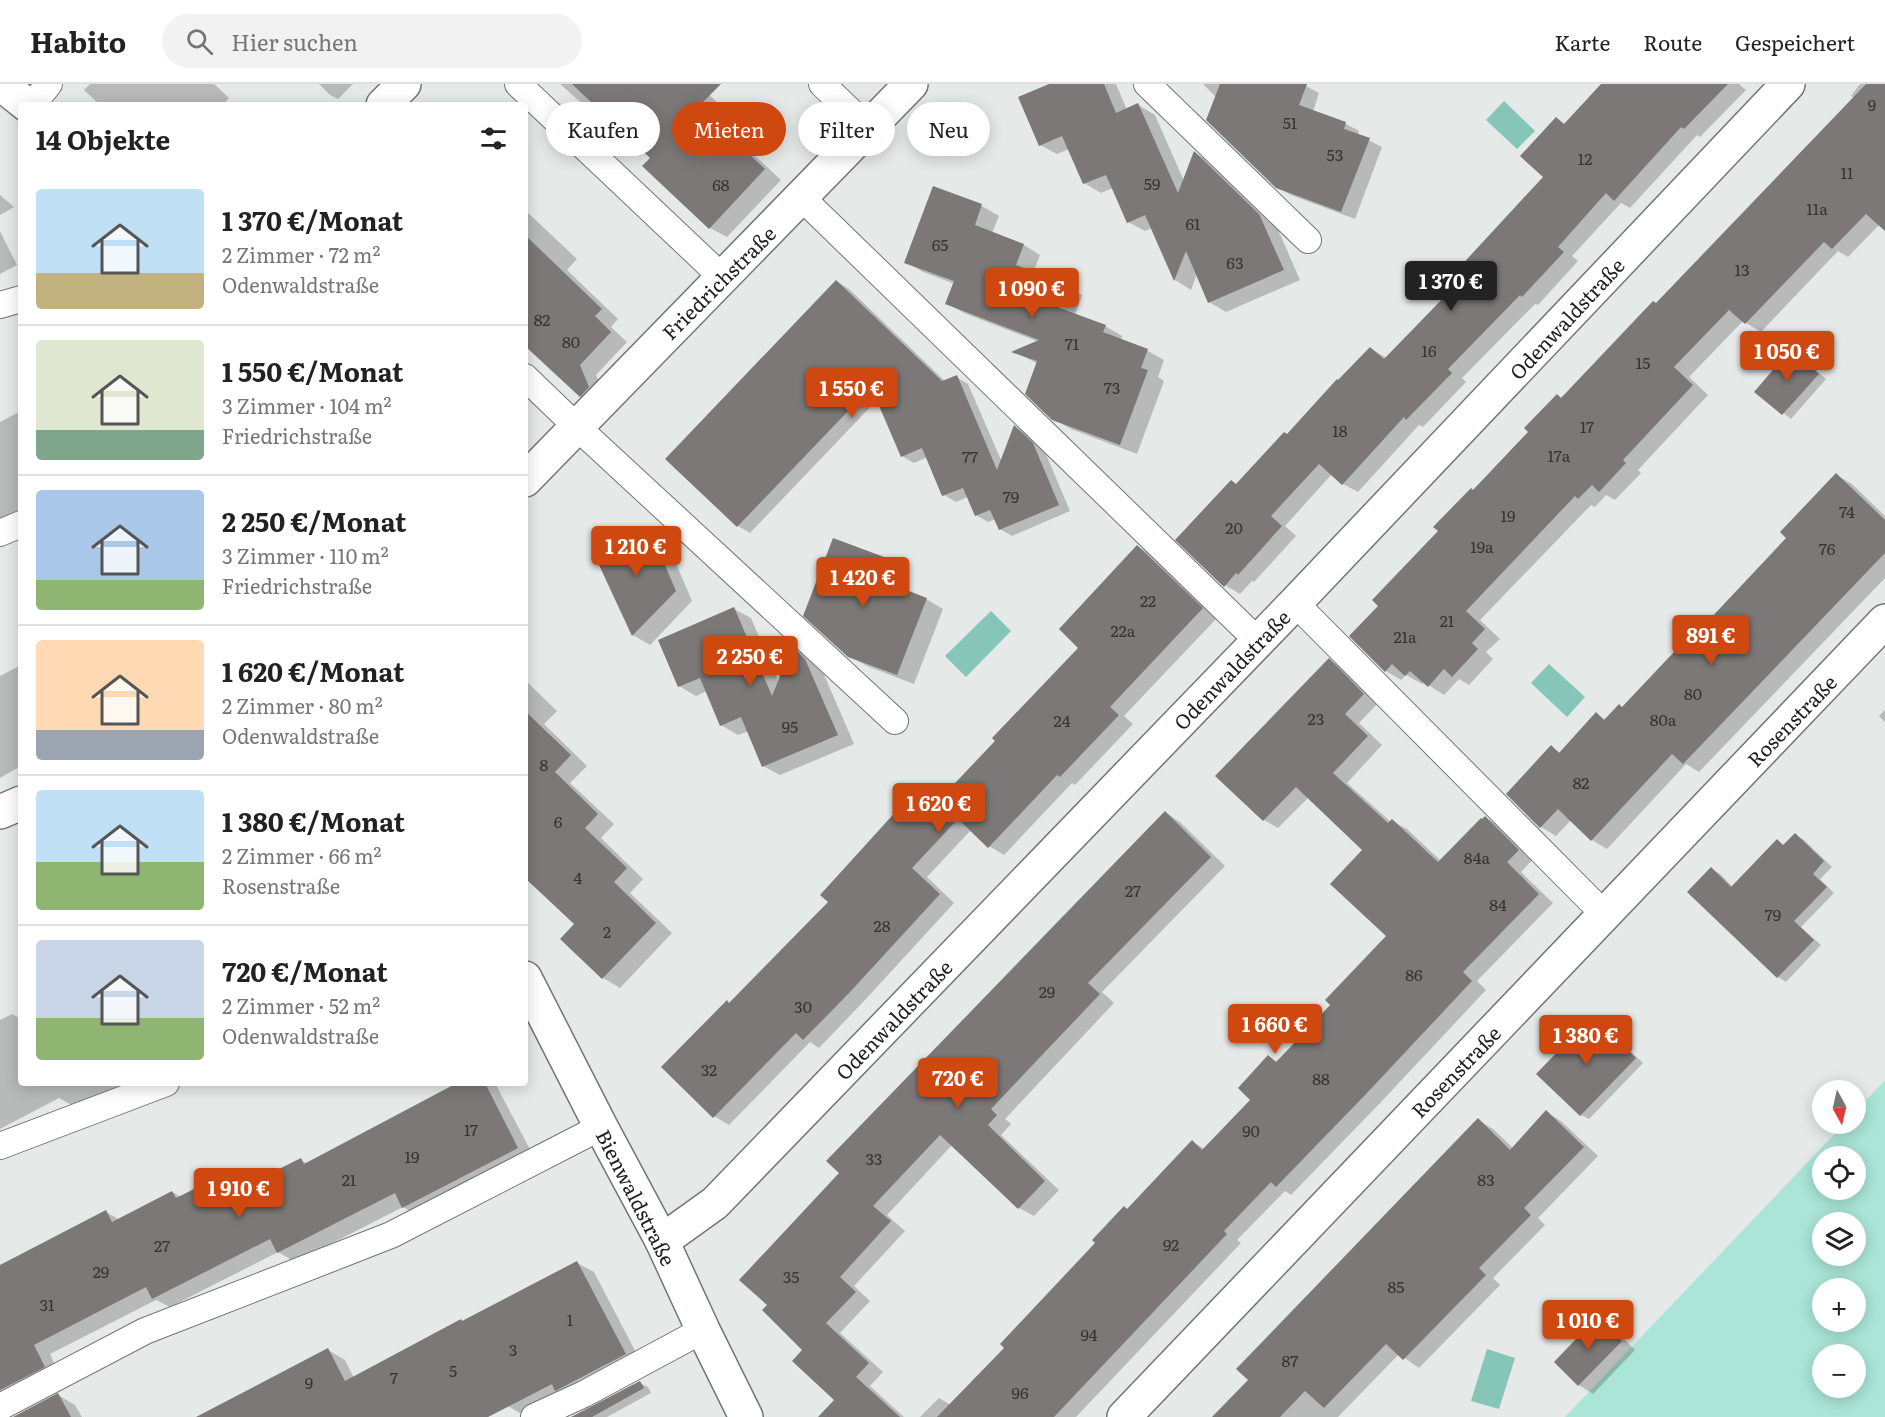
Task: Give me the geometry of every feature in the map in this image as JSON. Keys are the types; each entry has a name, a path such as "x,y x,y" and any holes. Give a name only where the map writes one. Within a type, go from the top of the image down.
{"street":[{"path":"1,84 23,102"},
{"path":"386,102 404,84"},
{"name":"Friedrichstraße","path":"893,102 911,84"},
{"name":"Odenwaldstraße","path":"662,1241 715,1203 1295,603 1788,84"},
{"name":"Friedrichstraße","path":"528,477 841,156"},
{"name":"Rosenstraße","path":"1124,1417 1885,621"},
{"path":"0,812 18,804"},
{"name":"Bienwaldstraße","path":"528,984 662,1241 746,1417"}],"lane":[{"path":"34,102 49,84"},
{"path":"518,84 722,277"},
{"path":"822,84 841,102"},
{"path":"1147,84 1308,240"},
{"path":"801,197 1258,641"},
{"path":"0,305 18,300"},
{"path":"528,380 895,721"},
{"path":"0,533 18,525"},
{"path":"1295,603 1604,914"},
{"path":"0,1146 158,1086"},
{"path":"0,1407 145,1331 391,1235 601,1127"},
{"path":"534,1417 584,1394 703,1330"}],"shaded area":[{"path":"1504,101 1535,131 1517,149 1486,120"},
{"path":"991,611 1011,631 966,677 945,656"},
{"path":"1549,664 1585,697 1567,717 1531,683"},
{"path":"1885,1080 1885,1417 1565,1417 1812,1158 1812,1200 1866,1200 1866,1146 1823,1146 1834,1134 1866,1134 1866,1100"},
{"path":"1487,1349 1515,1358 1499,1409 1471,1401"}],"building":[{"path":"572,84 721,84 703,102 672,102 672,156 751,156 765,169 709,229 642,166 650,158 648,156 660,156 660,102 591,102"},
{"path":"1049,84 1104,84 1116,113 1138,103 1178,193 1194,151 1259,214 1284,270 1208,303 1186,251 1174,281 1145,215 1127,223 1106,175 1083,184 1062,136 1039,146 1018,97"},
{"path":"1220,84 1307,84 1299,105 1346,122 1344,129 1370,138 1341,212 1276,188 1206,120"},
{"path":"1601,84 1728,84 1684,129 1681,127 1614,201 1606,193 1558,247 1564,252 1522,297 1520,295 1448,369 1452,373 1406,420 1404,417 1342,485 1319,464 1271,516 1282,526 1238,575 1236,573 1224,587 1175,540 1231,480 1236,484 1284,432 1287,434 1370,347 1384,359 1451,290 1444,284 1543,177 1520,156 1556,117 1564,124"},
{"path":"1866,84 1885,84 1885,231 1866,214 1832,249 1824,242 1745,324 1729,310 1674,367 1693,385 1623,460 1626,463 1599,492 1592,485 1578,499 1575,496 1466,611 1485,629 1472,643 1478,649 1452,677 1444,669 1428,687 1410,671 1405,676 1392,664 1385,672 1349,636 1378,606 1372,600 1438,531 1433,527 1471,488 1473,490 1528,432 1524,428 1557,394 1561,398 1653,301 1656,303"},
{"path":"933,186 982,204 975,225 1024,244 1016,265 1066,284 1057,307 1106,325 1103,332 1148,349 1141,368 1148,370 1120,445 1052,420 1025,394 1037,361 1011,352 1039,340 945,304 954,281 904,263"},
{"path":"528,238 602,309 595,316 611,332 580,365 589,387 580,397 528,349"},
{"path":"836,280 942,381 957,375 997,470 1014,425 1033,443 1059,505 999,530 990,510 975,516 963,488 942,496 922,448 901,457 871,387 737,527 665,459"},
{"path":"1791,349 1819,374 1782,415 1754,392"},
{"path":"1836,473 1885,520 1885,553 1683,764 1672,754 1591,841 1558,809 1540,828 1506,794 1551,745 1559,753 1596,712 1604,720 1619,704 1622,707 1690,635 1693,637 1786,538 1780,532"},
{"path":"649,528 676,591 632,636 593,552"},
{"path":"833,538 884,557 875,578 927,598 897,675 848,657 803,616"},
{"path":"1137,545 1203,608 1110,707 1119,715 1060,777 1057,775 988,848 958,819 912,868 940,894 803,1040 796,1033 713,1118 661,1067 727,1000 729,1003 828,902 820,895 920,785 938,801 995,741 992,738 1078,648 1059,629"},
{"path":"734,607 772,696 792,646 805,659 838,735 762,767 741,717 720,726 700,678 678,687 658,640"},
{"path":"1329,658 1364,694 1345,714 1368,736 1333,773 1388,823 1392,819 1438,862 1485,816 1519,850 1507,862 1539,894 1463,972 1472,981 1276,1187 1271,1182 1224,1231 1227,1234 1054,1417 937,1417 1004,1348 1000,1344 1095,1243 1092,1240 1124,1206 1127,1209 1192,1140 1202,1150 1250,1100 1238,1088 1268,1055 1276,1062 1330,1005 1325,1000 1386,936 1330,884 1362,850 1296,787 1263,821 1215,776"},
{"path":"528,714 571,755 555,772 598,814 585,828 627,868 614,882 656,923 602,979 560,939 574,924 528,881"},
{"path":"1165,811 1211,857 1088,983 1100,994 991,1109 997,1115 988,1125 1045,1181 1018,1209 940,1135 873,1206 891,1221 840,1277 856,1292 826,1323 869,1363 856,1377 900,1417 818,1417 834,1400 792,1361 802,1350 762,1310 767,1305 739,1280 839,1173 826,1161"},
{"path":"1795,833 1824,861 1813,874 1827,887 1794,921 1814,940 1777,978 1687,892 1711,867 1731,887 1777,839 1783,845"},
{"path":"1592,1016 1636,1058 1580,1116 1536,1074"},
{"path":"451,1086 487,1086 518,1148 402,1208 395,1193 277,1253 270,1239 152,1299 146,1287 34,1345 45,1367 0,1390 0,1265 106,1210 112,1222 172,1191 176,1198 234,1169 243,1187 301,1158 304,1164"},
{"path":"1546,1110 1584,1147 1524,1208 1531,1215 1479,1268 1486,1275 1403,1360 1386,1344 1324,1408 1305,1391 1280,1417 1212,1417 1248,1380 1236,1369 1478,1118 1510,1150"},
{"path":"577,1261 626,1354 555,1391 552,1384 488,1417 196,1417 328,1348 345,1381"},
{"path":"1597,1317 1622,1341 1578,1386 1554,1362"},
{"path":"640,1381 644,1388 592,1417 571,1417"},
{"path":"58,1393 71,1417 13,1417"}]}
